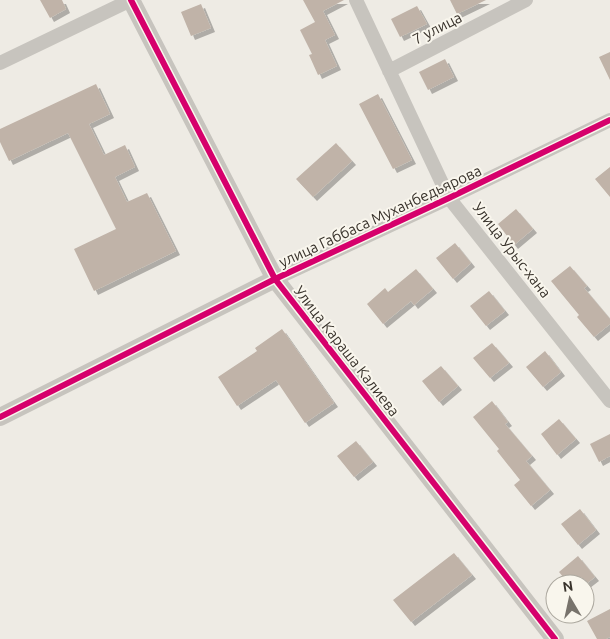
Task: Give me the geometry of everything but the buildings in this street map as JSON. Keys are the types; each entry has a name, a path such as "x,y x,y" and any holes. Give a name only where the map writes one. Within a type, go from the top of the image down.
{"street":[{"path":"0,63 131,0"},
{"name":"Улица Караша Калиева","path":"131,0 275,279 555,639"},
{"name":"Улица Урыс-хана","path":"356,0 449,198 610,400"},
{"name":"7 улица","path":"389,71 526,0"},
{"name":"улица Габбаса Муханбедьярова","path":"0,417 275,279 608,125"}],"cycle path":[{"path":"131,0 275,279 555,639"},
{"path":"0,417 275,279 610,120"}]}
